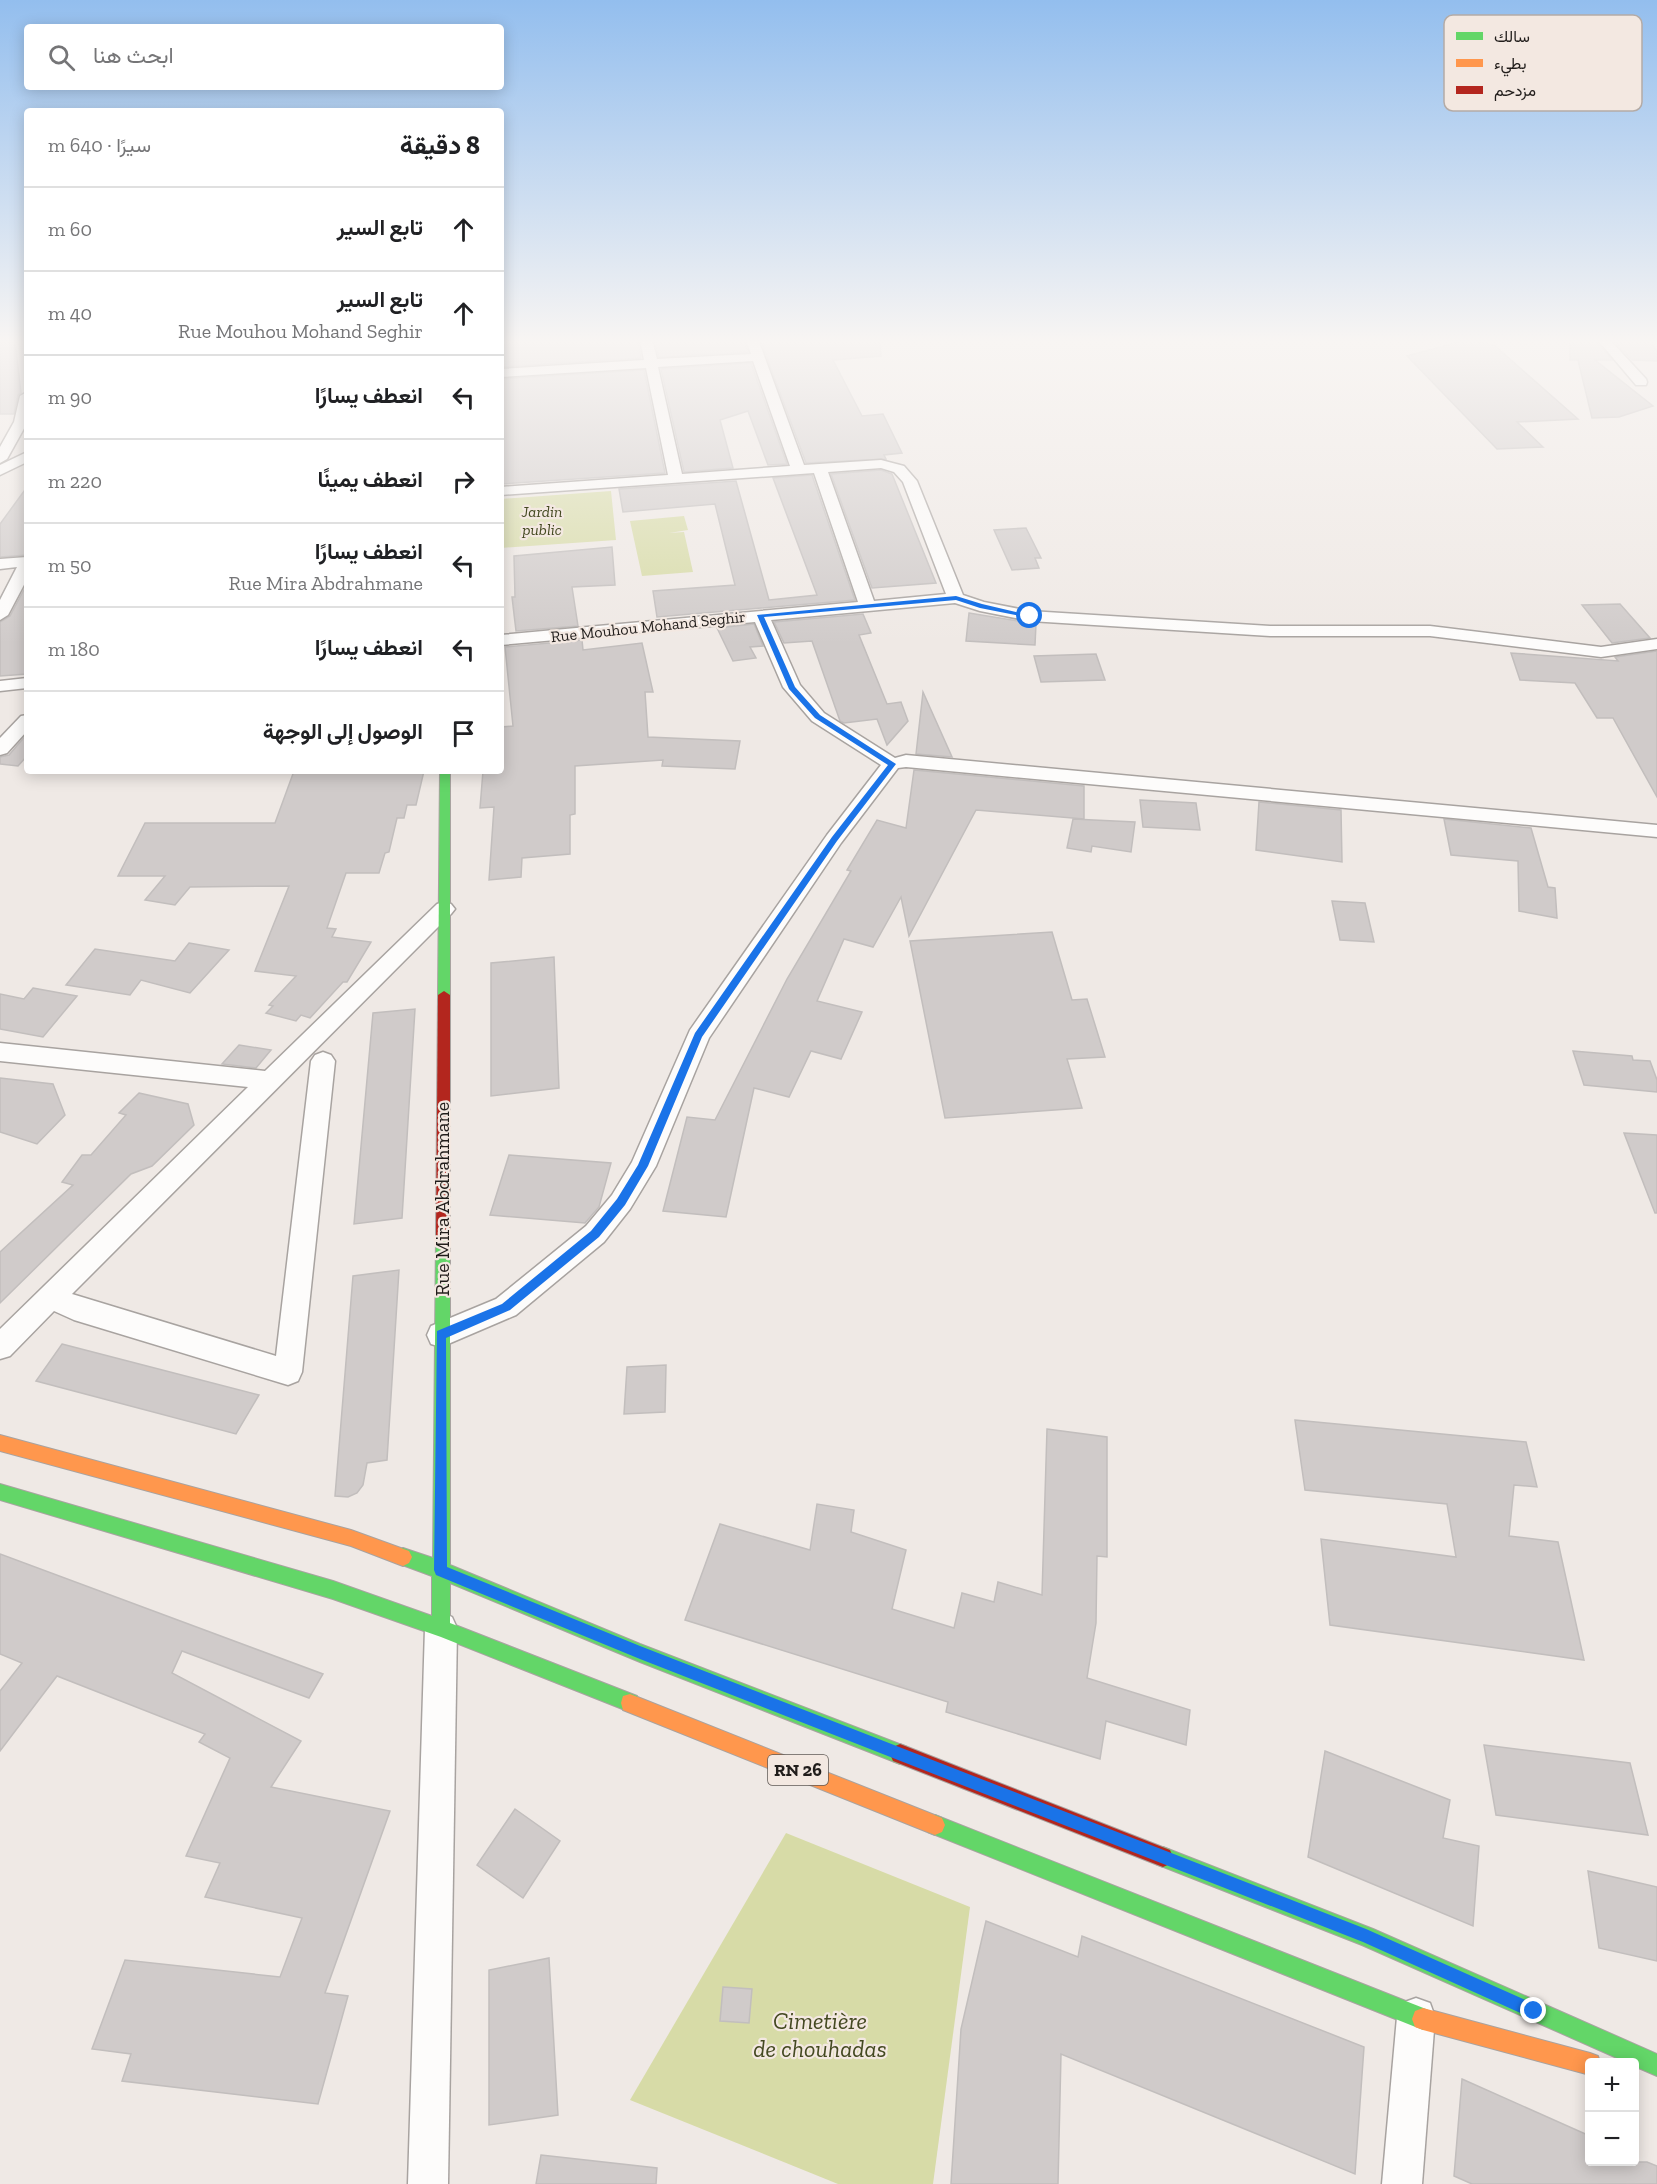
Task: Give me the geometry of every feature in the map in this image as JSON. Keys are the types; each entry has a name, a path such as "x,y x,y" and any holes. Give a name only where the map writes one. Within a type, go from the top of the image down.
{"main road":[{"name":"Rue Mira Abdrahmane","path":"441,1628 445,774"},
{"name":"RN 26","path":"0,1443 340,1535 441,1570 640,1653 1366,1936 1657,2065"},
{"name":"RN 26","path":"0,1492 333,1590 441,1628 1416,2017 1585,2063"}],"street":[{"path":"2,455 10,441"},
{"path":"668,441 676,478"},
{"path":"788,441 798,469"},
{"path":"2,455 24,451"},
{"path":"0,471 24,458"},
{"path":"504,491 881,464 899,469 910,481 956,598 980,606 1030,616 1270,631 1430,631 1601,652 1657,644"},
{"path":"819,468 867,604"},
{"path":"0,564 24,563"},
{"path":"0,615 24,569"},
{"name":"Rue Mouhou Mohand Seghir","path":"504,640 867,604 956,598"},
{"path":"760,615 792,687 798,695 818,717 892,764"},
{"path":"0,686 24,683"},
{"path":"0,749 24,723"},
{"path":"441,1335 506,1307 595,1234 621,1202 643,1166 698,1036 834,839 892,764 906,761 1657,831"},
{"path":"0,1347 444,909"},
{"path":"0,1052 272,1081"},
{"path":"52,1298 75,1308 288,1372 323,1061"},
{"path":"428,2184 441,1628"},
{"path":"1402,2184 1416,2017"}],"green space":[{"name":"Jardin public","path":"611,491 616,540 504,548 504,499"},
{"path":"684,516 688,530 669,533 684,532 693,572 642,576 630,521"},
{"name":"Cimetière de chouhadas","path":"786,1833 970,1907 933,2184 838,2184 630,2100"}],"building":[{"path":"504,441 658,441 665,473 504,484"},
{"path":"677,441 726,441 733,468 684,472"},
{"path":"759,441 779,441 787,464 768,465"},
{"path":"798,441 896,441 902,453 884,455 886,459 806,463"},
{"path":"1489,441 1537,441 1543,447 1497,449"},
{"path":"881,470 892,474 936,583 872,588 831,474"},
{"path":"812,475 855,600 657,617 653,591 735,585 715,504 623,512 619,489 736,481 769,600 817,595 773,478"},
{"path":"24,491 24,555 0,557 0,524"},
{"path":"1026,528 1041,558 1035,558 1039,568 1012,570 994,530"},
{"path":"612,547 615,585 572,587 578,626 516,631 512,597 515,597 514,556"},
{"path":"24,590 24,674 0,676 0,622 10,616"},
{"path":"1620,604 1650,638 1612,643 1582,605"},
{"path":"969,613 1036,624 1035,645 966,641"},
{"path":"863,614 871,633 859,635 887,704 901,702 908,721 887,745 877,719 844,723 840,721 812,641 784,643 774,622"},
{"path":"754,624 763,646 750,647 756,658 733,661 717,628"},
{"path":"582,640 583,650 642,643 653,692 645,692 648,737 740,741 735,769 662,766 663,760 575,766 575,814 570,815 570,854 522,858 521,877 489,880 494,807 480,808 483,774 504,774 504,727 513,726 505,647"},
{"path":"1657,651 1657,797 1613,718 1597,718 1575,683 1520,680 1511,653 1618,661 1615,657"},
{"path":"1096,654 1105,680 1041,682 1034,656"},
{"path":"923,692 952,757 916,754"},
{"path":"24,738 24,759 18,766 0,764 0,757 9,755"},
{"path":"914,770 1084,786 1084,819 976,810 909,936 901,897 873,947 844,939 817,1001 862,1012 841,1059 811,1051 789,1097 754,1088 726,1217 663,1211 687,1117 715,1120 787,979 851,871 847,870 877,820 906,828"},
{"path":"293,774 423,774 416,805 407,805 404,818 397,818 389,852 385,853 379,873 346,873 327,928 336,929 332,937 371,942 347,982 343,982 310,1018 301,1015 296,1021 266,1013 273,1006 269,1005 296,976 255,971 289,886 190,887 175,905 145,900 165,876 118,876 145,823 275,823"},
{"path":"1140,800 1196,803 1200,830 1143,827"},
{"path":"1259,802 1341,810 1342,862 1256,850"},
{"path":"1073,819 1135,822 1131,852 1092,846 1091,852 1067,848"},
{"path":"1444,819 1531,828 1548,887 1555,888 1557,918 1519,911 1518,861 1451,855"},
{"path":"1332,901 1365,903 1374,942 1340,940"},
{"path":"1052,932 1072,1000 1087,999 1105,1057 1067,1059 1082,1108 945,1118 910,941"},
{"path":"189,943 229,950 190,993 141,980 130,995 66,985 95,949 175,961"},
{"path":"554,957 559,1088 491,1096 491,963"},
{"path":"33,988 77,996 43,1037 0,1029 0,994 24,999"},
{"path":"415,1009 402,1218 354,1224 373,1013"},
{"path":"239,1045 271,1050 256,1068 222,1064"},
{"path":"1573,1051 1632,1056 1633,1060 1650,1061 1657,1080 1657,1092 1584,1085"},
{"path":"0,1078 53,1084 65,1115 37,1144 0,1132"},
{"path":"139,1093 188,1104 194,1125 152,1166 131,1174 0,1303 0,1252 73,1185 62,1182 82,1155 91,1155 126,1115 119,1113"},
{"path":"1624,1133 1657,1135 1657,1213 1655,1213"},
{"path":"509,1155 611,1163 599,1207 585,1223 490,1215"},
{"path":"399,1270 387,1460 367,1463 363,1485 357,1493 348,1497 335,1496 353,1276"},
{"path":"62,1344 259,1395 236,1434 36,1381"},
{"path":"666,1365 665,1412 624,1414 627,1367"},
{"path":"1295,1420 1526,1442 1537,1487 1514,1485 1509,1536 1558,1542 1584,1660 1330,1625 1321,1539 1456,1557 1447,1504 1305,1490"},
{"path":"1047,1429 1107,1437 1107,1557 1097,1556 1096,1623 1087,1678 1190,1710 1186,1745 1106,1721 1100,1759 946,1712 948,1702 685,1620 720,1524 810,1550 817,1504 854,1510 851,1532 906,1550 892,1609 954,1628 962,1593 994,1602 998,1582 1042,1595"},
{"path":"0,1554 323,1674 309,1698 182,1651 172,1673 301,1741 271,1787 390,1811 325,1993 348,1996 318,2104 122,2081 131,2054 92,2049 125,1960 280,1977 302,1918 205,1897 220,1863 186,1856 230,1758 199,1742 205,1734 57,1676 0,1751 0,1691 22,1663 0,1654"},
{"path":"1484,1745 1630,1763 1648,1835 1496,1815"},
{"path":"1325,1751 1450,1800 1443,1838 1479,1846 1473,1926 1308,1857"},
{"path":"515,1809 560,1841 523,1898 477,1865"},
{"path":"1588,1871 1657,1887 1657,1961 1599,1948"},
{"path":"986,1921 1078,1957 1082,1936 1364,2047 1355,2174 1061,2054 1058,2184 951,2184 961,2029"},
{"path":"549,1958 558,2115 489,2125 489,1970"},
{"path":"723,1987 752,1989 749,2023 720,2021"},
{"path":"1462,2079 1585,2134 1585,2166 1639,2166 1639,2162 1647,2162 1657,2166 1657,2184 1472,2184 1454,2176"},
{"path":"541,2155 657,2168 656,2184 536,2184"}],"traffic: fast":[{"path":"444,995 445,774"},
{"path":"441,1628 443,1235"},
{"path":"0,1492 333,1590 441,1628 630,1703"},
{"path":"403,1557 441,1570 640,1653 900,1754"},
{"path":"935,1825 1423,2019"},
{"path":"1163,1857 1366,1936 1657,2065"}],"traffic: slow":[{"path":"0,1443 351,1538 403,1557"},
{"path":"630,1703 935,1825"},
{"path":"1423,2019 1585,2063"}],"traffic: jam":[{"path":"443,1235 444,995"},
{"path":"900,1754 1163,1857"}],"route":[{"path":"1030,616 980,606 956,598 760,615 792,687 818,717 892,764 834,839 698,1036 643,1166 621,1202 595,1234 506,1307 441,1335 441,1570 640,1653 1366,1936 1534,2011"}]}
